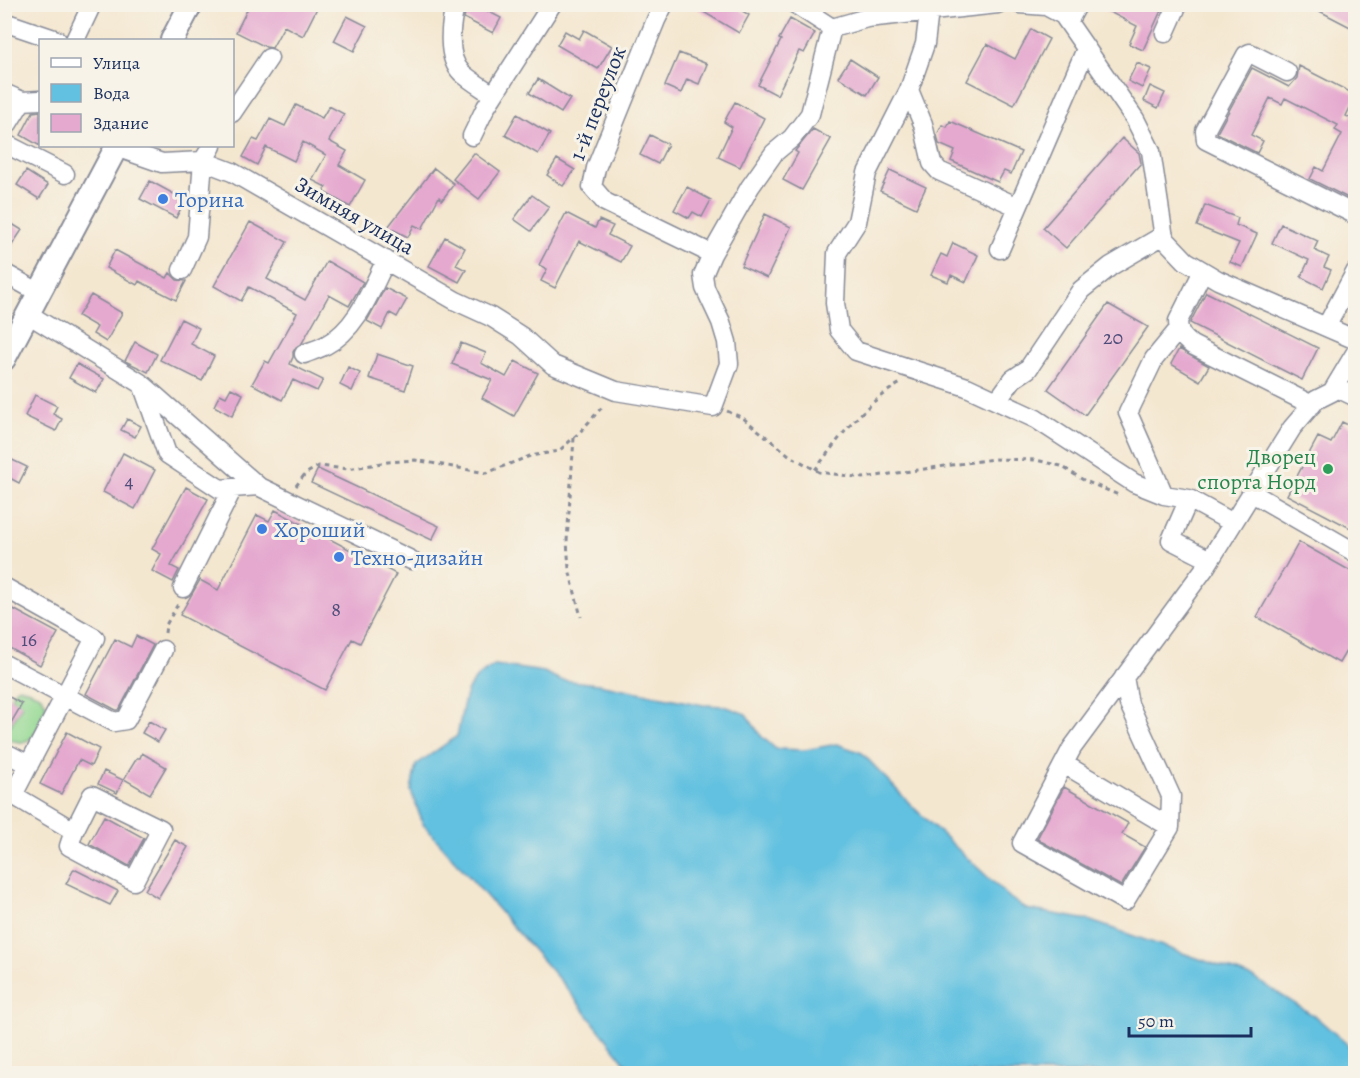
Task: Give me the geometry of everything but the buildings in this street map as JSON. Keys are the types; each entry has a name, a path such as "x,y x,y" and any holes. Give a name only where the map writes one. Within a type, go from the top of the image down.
{"main road":[{"path":"173,39 191,4"},
{"path":"4,359 115,147"}],"street":[{"path":"75,39 92,4"},
{"path":"456,4 450,24 452,53 460,71 494,95"},
{"path":"472,136 494,95 552,4"},
{"name":"1-й переулок","path":"664,4 596,168 592,187 605,202 712,254"},
{"path":"795,4 832,28 867,18 998,4"},
{"path":"1019,4 1046,6 1063,15 1135,119 1151,151 1164,238 1186,261 1218,280 1326,327 1355,344 1332,392 1316,400 1292,428 1210,560 1124,677 1072,748 1022,843 1125,901 1170,827 1171,796 1129,704 1124,677"},
{"path":"1068,22 1078,4"},
{"path":"1165,33 1179,4"},
{"path":"929,11 926,44 909,90 867,173 856,222 837,253 835,303 839,330 856,351 967,387 1036,419 1134,483 1164,495 1189,499 1233,523"},
{"path":"4,22 54,39"},
{"path":"712,407 729,364 724,332 705,288 703,274 750,187 774,153 792,138 810,114 832,28"},
{"path":"1000,249 1086,49"},
{"path":"1287,72 1250,53 1246,55 1205,131 1206,140 1356,215"},
{"path":"234,110 269,58"},
{"path":"909,90 923,124 932,163 939,171 1018,207"},
{"path":"4,93 22,101 39,100"},
{"path":"4,130 22,101"},
{"path":"4,143 64,174"},
{"name":"Зимняя улица","path":"119,147 162,163 207,153 232,172 456,301 491,317 521,336 553,365 616,391 712,407"},
{"path":"182,270 197,237 207,153"},
{"path":"997,401 1013,379 1028,369 1081,290 1111,266 1164,235"},
{"path":"304,354 327,345 344,332 357,316 386,260"},
{"path":"1164,495 1128,413 1154,359 1178,330 1178,321 1203,271"},
{"path":"1326,327 1356,271"},
{"path":"4,273 40,293"},
{"path":"28,314 142,384 258,486 411,560"},
{"path":"1178,330 1192,345 1312,405"},
{"path":"142,384 167,454 220,489 258,486"},
{"path":"1335,387 1356,397"},
{"path":"183,588 233,488"},
{"path":"1252,493 1356,553"},
{"path":"1189,499 1171,540 1210,560"},
{"path":"4,587 95,638 29,765 9,797 74,831"},
{"path":"4,664 114,722 126,720 164,650"},
{"path":"4,752 29,765"},
{"path":"1064,764 1170,827"},
{"path":"92,795 160,829 134,881 69,846 74,831 92,795"}],"path":[{"path":"815,470 859,417 889,390 921,372"},
{"path":"293,503 305,474 319,466 348,469 415,460 486,473 530,456 559,451 574,438 616,391"},
{"path":"712,407 743,418 789,455 815,470 863,478 993,459 1036,460 1061,466 1085,481 1123,496"},
{"path":"574,438 567,541 569,570 581,617"},
{"path":"164,650 166,625 179,602 183,588"}],"green space":[{"path":"19,687 40,695 46,704 45,709 33,737 24,742 10,740 5,742 5,735 22,705 11,698 15,689"}],"water":[{"path":"495,665 544,672 560,680 598,684 703,705 724,706 746,714 761,736 776,749 805,750 837,744 862,753 914,808 1010,898 1026,909 1088,920 1254,978 1316,1017 1355,1051 1355,1073 633,1073 565,986 423,824 411,791 416,765 457,736 463,703 470,687 483,672"}],"place":[{"name":"Торина","path":"163,199"},
{"name":"Дворец спорта Норд","path":"1328,469"},
{"name":"Хороший","path":"262,529"},
{"name":"Техно-дизайн","path":"339,557"}]}
